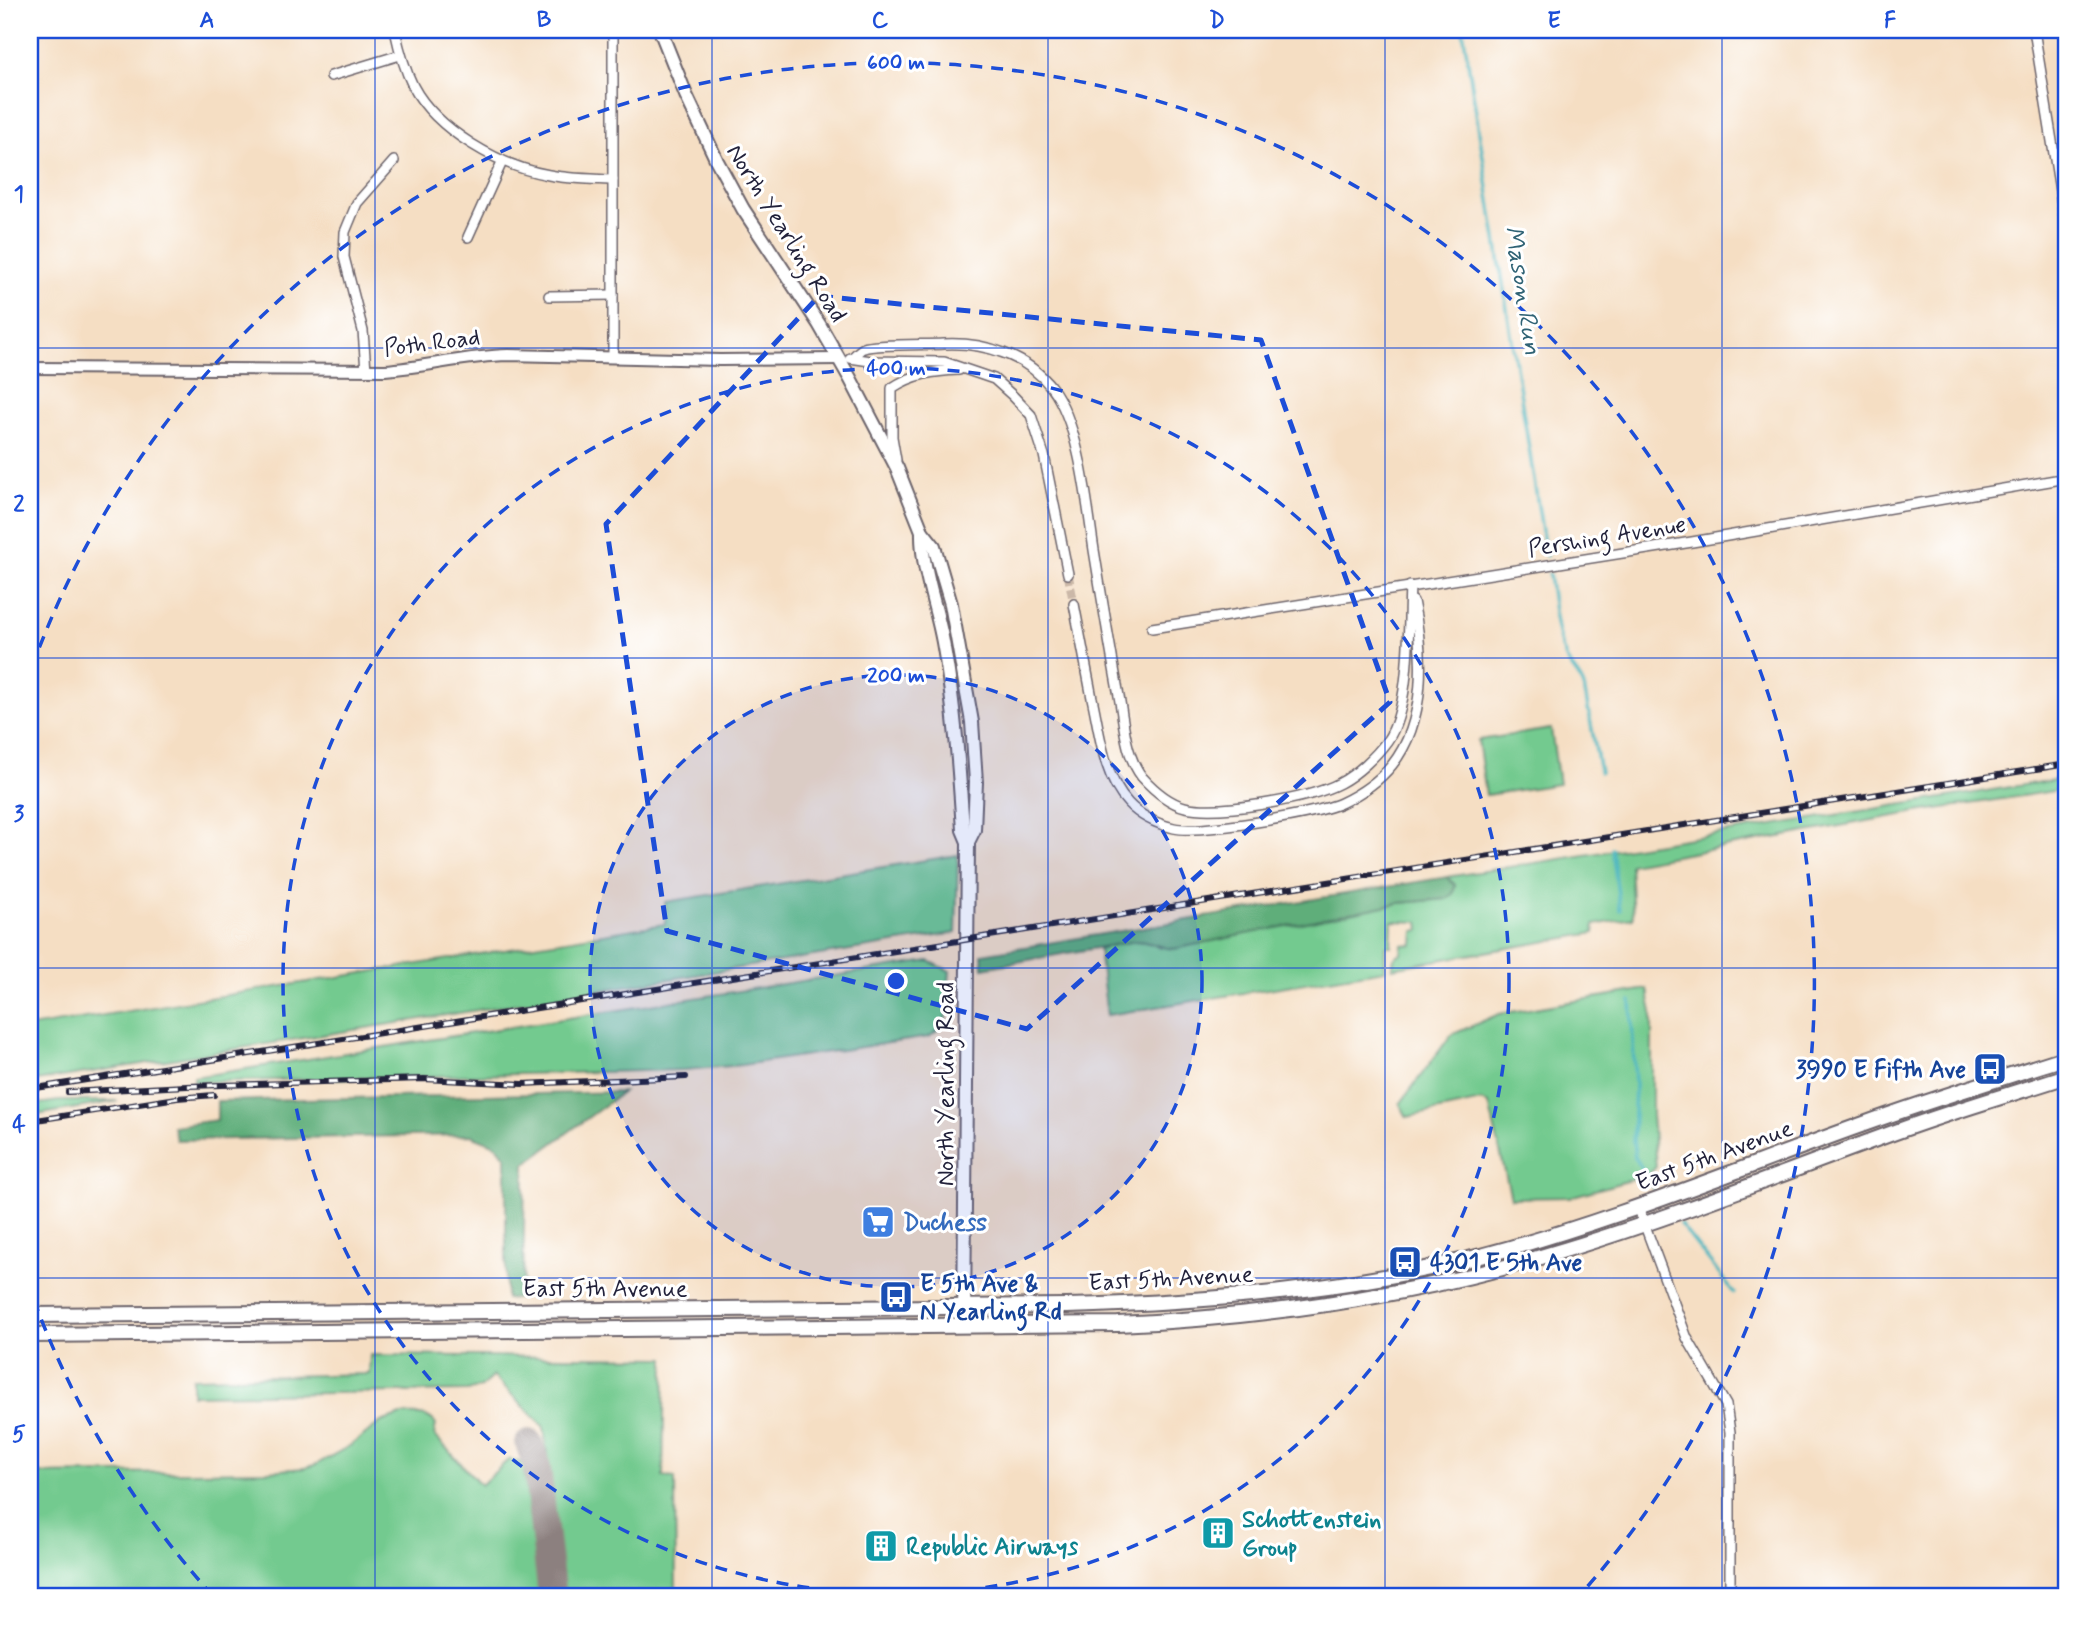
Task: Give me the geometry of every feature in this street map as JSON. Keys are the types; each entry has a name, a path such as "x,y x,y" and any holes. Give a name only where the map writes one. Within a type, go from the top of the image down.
{"main road":[{"name":"North Yearling Road","path":"660,30 698,124 743,209 819,324 846,358 897,468 922,531 934,546 951,604 965,672 976,782 974,830 968,842 964,1326"},
{"name":"East 5th Avenue","path":"30,1315 964,1307 1164,1303 1292,1292 1409,1272 1481,1256 1557,1234 1865,1123 2067,1056"},
{"name":"East 5th Avenue","path":"30,1335 964,1326 1157,1322 1290,1310 1412,1289 1583,1245 1904,1129 2067,1076"}],"street":[{"path":"395,30 400,55 413,86 425,103 464,137 502,162 550,176 613,180"},
{"path":"613,30 613,356"},
{"path":"2034,30 2067,234"},
{"path":"331,76 400,55"},
{"path":"366,370 363,331 344,257 345,232 357,202 394,161"},
{"path":"468,237 502,162"},
{"path":"549,296 613,296"},
{"path":"846,358 865,348 957,343 992,348 1028,364 1052,388 1070,422 1084,487 1129,751 1142,776 1162,795 1184,807 1212,810 1319,793 1343,782 1364,765 1388,740 1400,713 1405,677 1410,586"},
{"name":"Poth Road","path":"30,368 366,370 420,367 492,355 720,360 846,358"},
{"path":"846,358 944,362 994,379 1031,415 1044,456 1068,574"},
{"path":"897,468 892,438 892,388 907,378 929,372 968,370"},
{"name":"Pershing Avenue","path":"1152,628 1692,542 2067,478"},
{"path":"1073,604 1103,751 1115,783 1128,803 1151,821 1177,829 1207,828 1317,811 1341,803 1377,781 1393,764 1416,716 1420,635 1410,586"},
{"path":"1638,1207 1688,1338 1726,1405 1730,1432 1730,1597"}],"highlighted area":[{"path":"819,296 1261,340 1390,702 1027,1029 667,931 606,524"}],"green space":[{"path":"1551,729 1559,784 1486,795 1478,740"},
{"path":"2067,778 2067,789 1917,812 1630,864 1633,918 1594,925 1595,933 1392,968 1394,958 1401,953 1402,945 1413,944 1414,931 1420,930 1419,922 1392,921 1391,946 1385,946 1385,970 1107,1015 1099,949 1114,945 1137,941 1159,948 1399,903 1446,899 1455,885 1447,877"},
{"path":"958,855 956,933 30,1082 30,1027 665,924 665,902"},
{"path":"1447,877 1455,885 1453,894 1446,899 1399,903 1174,949 1136,941 983,968 982,954"},
{"path":"929,961 950,971 945,1025 929,1037 742,1065 684,1070 194,1082 194,1077"},
{"path":"1647,989 1652,1012 1652,1115 1656,1167 1648,1175 1570,1197 1511,1198 1489,1104 1481,1101 1407,1117 1400,1104 1451,1035 1499,1014"},
{"path":"623,1092 525,1164 523,1298 506,1299 506,1157 496,1145 471,1135 176,1140 173,1126 217,1120 217,1101"},
{"path":"59,1101 118,1101 30,1116 30,1105"},
{"path":"370,1355 665,1358 663,1477 675,1478 676,1597 563,1597 544,1427 493,1376 481,1387 468,1391 192,1395 192,1378 369,1374"},
{"path":"401,1415 420,1415 433,1420 436,1424 434,1435 481,1485 509,1459 523,1463 540,1597 30,1597 30,1474 268,1471 305,1468 351,1445 381,1422"}],"waterway":[{"name":"Mason Run","path":"1463,30 1546,556"},
{"name":"Mason Run","path":"1549,574 1559,638 1566,658 1584,687 1600,772"},
{"name":"Mason Run","path":"1612,849 1620,910"},
{"name":"Mason Run","path":"1631,1001 1635,1084 1633,1141 1635,1157 1654,1190"},
{"name":"Mason Run","path":"1680,1224 1734,1293"}],"taxiway":[{"path":"529,1443 537,1467 552,1597"}],"tunnel":[{"path":"1068,574 1074,604"}],"railway":[{"path":"30,1089 2067,764"},
{"path":"68,1092 424,1079 522,1084 686,1077"},
{"path":"30,1121 177,1098 214,1095"}],"place":[{"name":"3990 E Fifth Ave","path":"1990,1069"},
{"name":"Duchess","path":"878,1222"},
{"name":"4301 E 5th Ave","path":"1405,1262"},
{"name":"E 5th Ave & N Yearling Rd","path":"896,1297"},
{"name":"Schottenstein Group","path":"1218,1533"},
{"name":"Republic Airways","path":"881,1546"}]}
